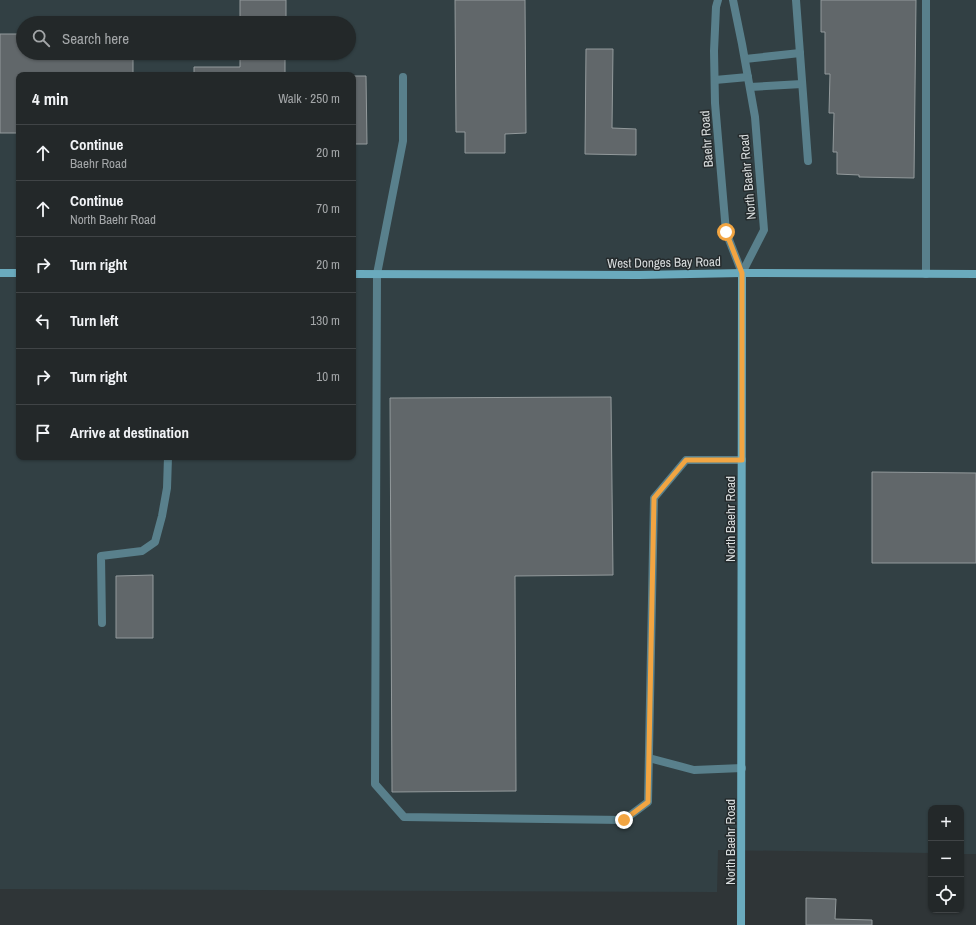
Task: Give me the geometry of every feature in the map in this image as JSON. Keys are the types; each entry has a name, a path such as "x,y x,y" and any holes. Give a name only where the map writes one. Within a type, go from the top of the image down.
{"street":[{"name":"Baehr Road","path":"718,0 716,6 714,51 726,232 742,273"},
{"name":"North Baehr Road","path":"733,0 745,59 754,117 764,230 742,273 741,925"},
{"path":"796,0 808,161"},
{"path":"926,0 926,274"},
{"path":"745,59 800,53"},
{"path":"715,80 748,76"},
{"path":"403,77 403,141 377,274 376,784 404,817 624,820 648,802 654,498 686,460 742,460"},
{"path":"750,88 802,84"},
{"path":"0,273 16,273"},
{"name":"West Donges Bay Road","path":"356,274 976,274"},
{"path":"102,622 101,556 142,551 155,542 167,488 168,460"},
{"path":"649,758 694,770 742,768"}],"shaded area":[{"path":"0,0 976,0 976,854 964,854 964,805 928,805 928,853 718,850 717,892 0,889"}],"building":[{"path":"240,0 286,0 286,16 240,16"},
{"path":"455,0 525,0 526,133 505,134 505,153 465,153 465,132 456,132"},
{"path":"821,0 916,0 914,178 859,177 859,175 837,174 837,152 833,152 834,113 829,113 830,74 825,74 825,32 821,32"},
{"path":"0,34 16,34 16,60 133,60 133,72 16,72 16,133 0,133"},
{"path":"586,49 613,49 612,128 636,129 636,155 585,154"},
{"path":"240,60 285,60 285,72 194,72 194,67 240,67"},
{"path":"356,76 366,76 367,144 356,144"},
{"path":"611,397 613,575 515,576 516,791 392,792 390,398"},
{"path":"872,472 976,473 976,563 872,563"},
{"path":"153,575 153,638 116,638 116,576"},
{"path":"806,898 836,899 835,919 872,920 872,925 806,925"}],"route":[{"path":"624,820 648,802 654,498 686,460 742,460 742,273 726,232"}]}
